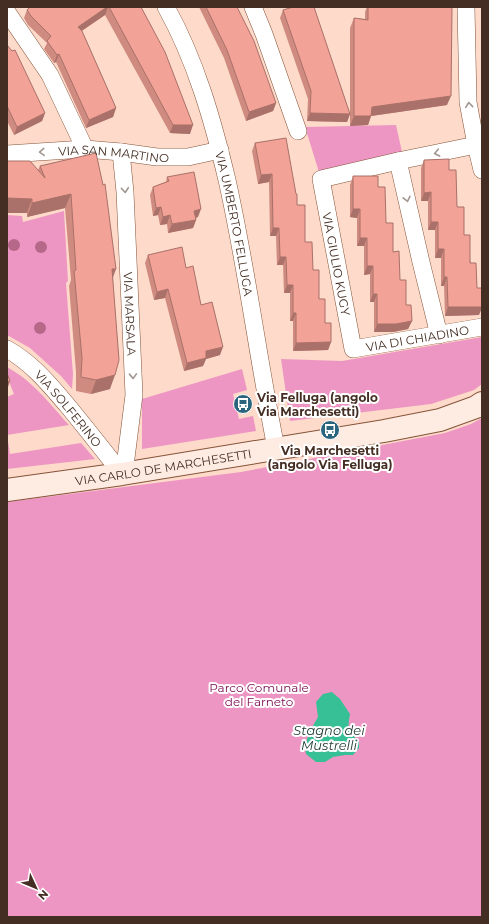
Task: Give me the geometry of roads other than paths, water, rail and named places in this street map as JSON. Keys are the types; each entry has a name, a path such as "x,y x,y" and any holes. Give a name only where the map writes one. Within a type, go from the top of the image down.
{"main road":[{"name":"VIA CARLO DE MARCHESETTI","path":"7,490 122,474 384,431 440,420 476,407 482,403"}],"street":[{"path":"12,7 7,12 50,75 85,149"},
{"name":"VIA UMBERTO FELLUGA","path":"166,7 174,21 192,62 206,99 220,150 233,204 276,448"},
{"path":"253,7 298,131"},
{"path":"466,7 468,102 477,135 482,170"},
{"path":"439,335 398,161 477,135"},
{"name":"VIA SAN MARTINO","path":"7,154 85,149 158,157 188,157 220,150"},
{"name":"VIA MARSALA","path":"121,152 125,192 134,395 125,466 122,474"},
{"name":"VIA GIULIO KUGY","path":"353,349 321,179 398,161"},
{"name":"VIA DI CHIADINO","path":"353,349 482,328"},
{"name":"VIA SOLFERINO","path":"7,350 26,361 45,380 95,439 122,474"}],"water":[{"name":"Stagno dei Mustrelli","path":"332,692 340,699 350,714 349,727 359,742 359,748 353,755 333,757 325,762 316,762 306,754 305,745 310,731 318,717 316,702 323,694"}],"place":[{"name":"Via Felluga (angolo Via Marchesetti)","path":"243,404"},
{"name":"Via Marchesetti (angolo Via Felluga)","path":"330,430"}],"park label":[{"name":"Parco Comunale del Farneto","path":"259,694"}]}
